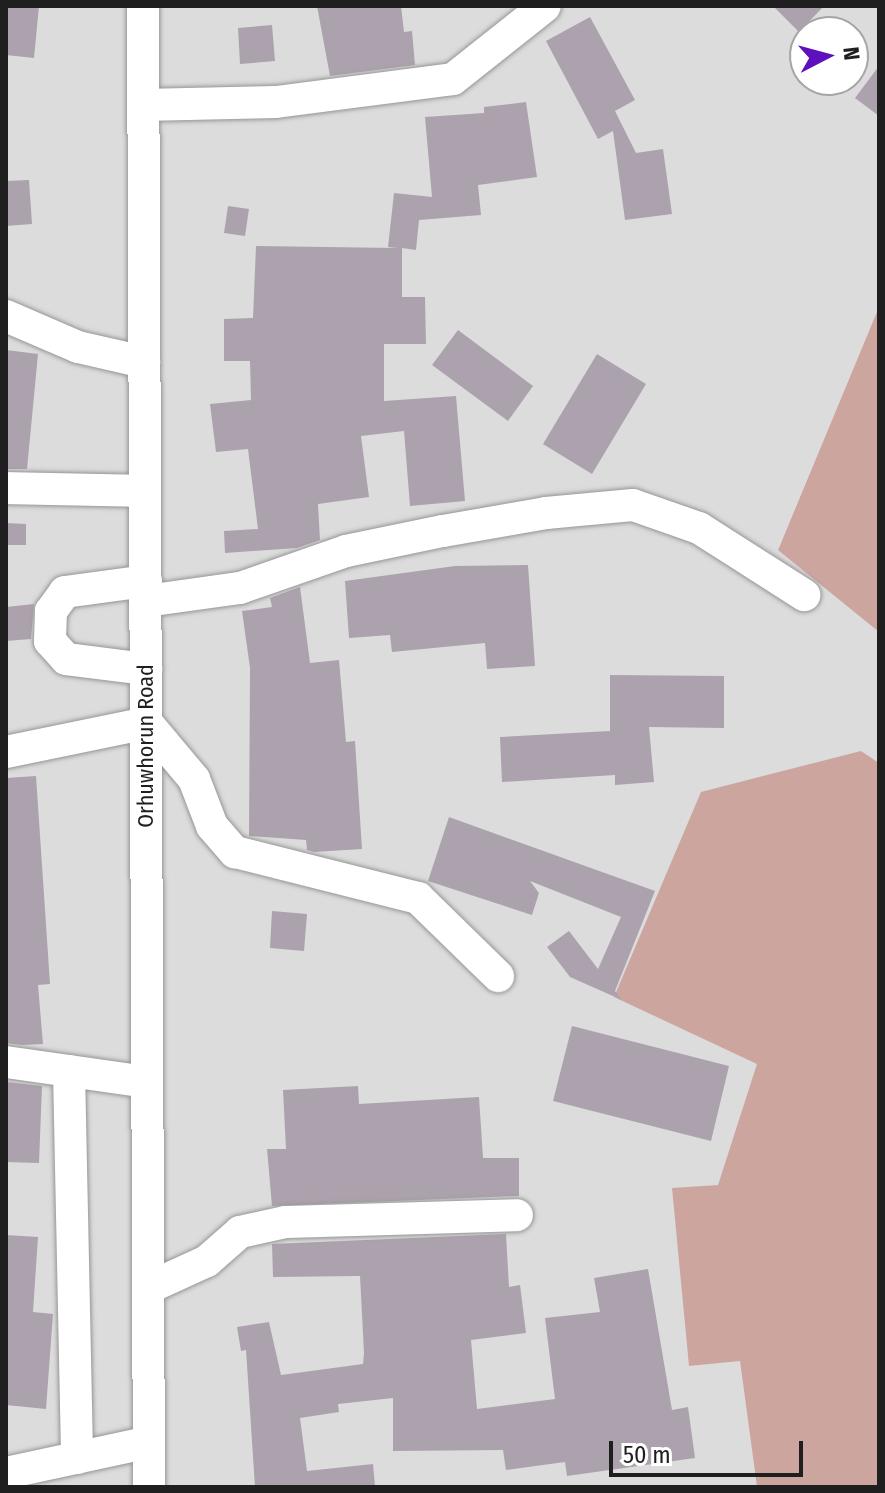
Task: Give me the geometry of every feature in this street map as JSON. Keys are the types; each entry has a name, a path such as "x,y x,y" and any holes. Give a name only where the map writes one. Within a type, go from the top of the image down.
{"street":[{"name":"Orhuwhorun Road","path":"143,6 149,1487"},
{"path":"143,105 276,102 453,79 545,6"},
{"path":"6,316 78,347 144,362"},
{"path":"6,488 145,491"},
{"path":"146,669 66,659 50,641 51,611 65,592 240,588 346,551 546,513 633,505 699,528 804,595"},
{"path":"6,752 147,723 194,779 212,826 235,852 418,898 498,976"},
{"path":"6,1062 147,1082"},
{"path":"69,1071 77,1458"},
{"path":"148,1288 207,1261 240,1232 286,1222 517,1215"},
{"path":"6,1473 149,1442"}],"shaded area":[{"path":"6,6 879,6 879,307 778,549 879,632 879,763 861,751 615,997 758,1064 718,1185 672,1189 690,1366 740,1360 757,1487 6,1487"},
{"path":"879,307 879,632 778,550"},
{"path":"861,751 879,763 879,1487 757,1487 740,1361 689,1366 672,1188 718,1185 757,1064 614,997 701,792"}],"building":[{"path":"6,6 39,6 34,58 6,55"},
{"path":"317,6 401,6 404,32 412,31 415,65 330,76"},
{"path":"773,6 824,6 814,16 789,16 789,22"},
{"path":"590,17 635,100 615,111 636,153 663,149 672,214 625,220 613,131 598,139 546,41"},
{"path":"272,25 275,61 240,64 238,28"},
{"path":"879,66 879,116 855,98 869,96 869,79"},
{"path":"526,102 537,177 478,185 481,215 419,220 416,250 402,248 402,297 425,297 426,344 384,344 384,401 456,396 465,501 410,506 404,431 361,436 369,497 318,504 320,540 297,548 225,553 224,531 258,529 248,449 216,452 210,404 251,400 250,361 224,361 224,319 253,318 256,246 397,248 388,247 394,193 432,197 425,117 484,113 484,107"},
{"path":"29,180 32,224 6,226 6,181"},
{"path":"228,206 249,209 245,236 224,233"},
{"path":"458,330 533,386 508,421 432,365"},
{"path":"6,350 38,354 27,469 6,469"},
{"path":"597,354 646,384 592,474 543,444"},
{"path":"6,523 26,524 26,545 6,545"},
{"path":"528,565 535,666 487,669 485,643 392,652 390,635 349,638 345,581 455,566"},
{"path":"300,587 310,663 339,660 346,742 355,741 362,849 314,852 307,850 306,840 249,836 250,668 242,611 272,607 270,598"},
{"path":"34,604 31,639 6,641 6,607"},
{"path":"610,675 724,676 724,728 649,727 654,782 615,785 615,775 502,782 500,737 610,731"},
{"path":"36,776 50,984 38,985 43,1044 22,1045 6,1043 6,778"},
{"path":"449,817 655,891 615,991 622,1000 570,977 547,947 569,931 598,969 621,917 530,881 539,893 532,915 428,881"},
{"path":"272,911 307,914 304,951 270,948"},
{"path":"572,1026 729,1066 711,1141 553,1101"},
{"path":"6,1082 42,1086 39,1163 6,1162"},
{"path":"358,1086 359,1104 479,1097 483,1158 519,1158 519,1196 272,1206 267,1149 286,1149 283,1090"},
{"path":"506,1234 509,1287 520,1285 526,1333 471,1340 477,1409 555,1399 545,1318 600,1312 594,1278 648,1269 672,1410 688,1407 695,1458 567,1476 565,1462 506,1470 503,1450 393,1451 393,1398 338,1404 339,1412 300,1418 307,1471 373,1464 375,1487 255,1487 246,1350 241,1351 237,1327 269,1322 281,1375 363,1364 364,1353 360,1276 273,1277 272,1244"},
{"path":"6,1235 38,1237 33,1312 53,1314 46,1409 6,1405"}]}
